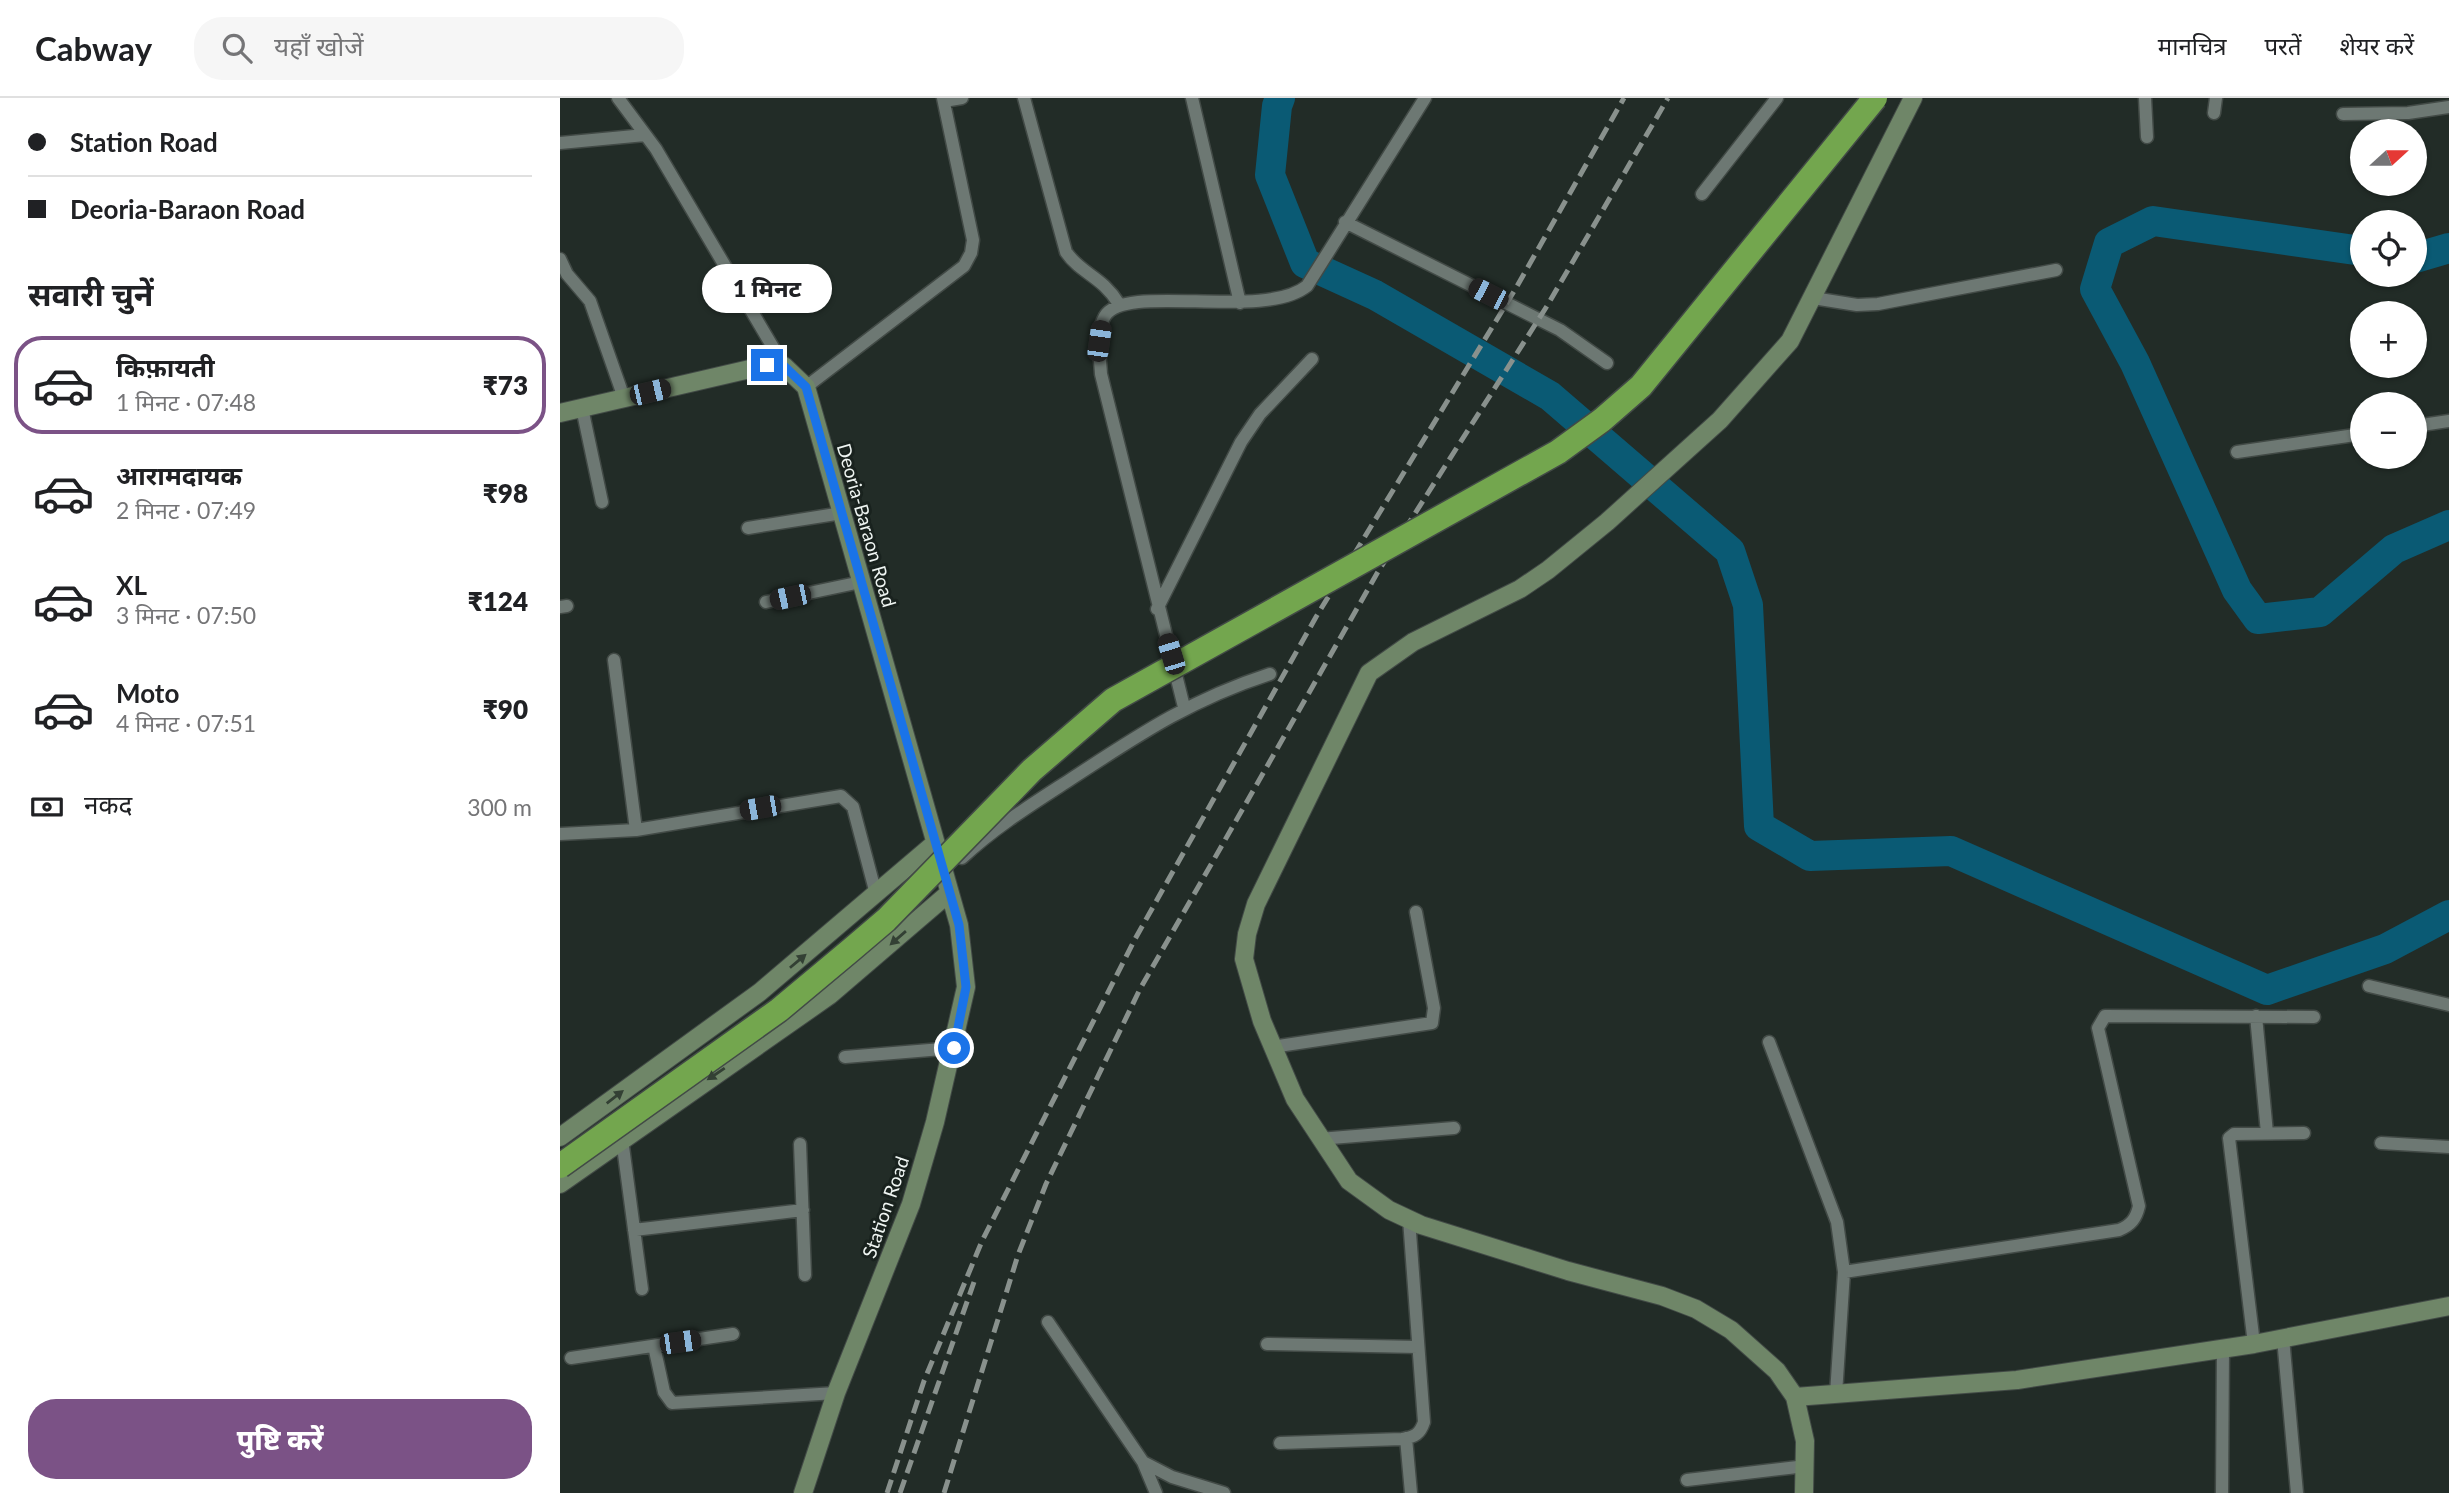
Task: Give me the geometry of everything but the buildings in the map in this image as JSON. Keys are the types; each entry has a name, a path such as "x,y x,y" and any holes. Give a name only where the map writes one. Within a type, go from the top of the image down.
{"highway":[{"path":"560,1166 779,1010 852,949 886,920 1032,770 1113,700 1558,452 1602,420 1641,386 1875,98"}],"street":[{"path":"618,98 645,135 784,366 806,387 964,266 971,253 973,240 944,100 962,98"},
{"path":"1024,98 1066,252 1078,266 1105,283 1119,304"},
{"path":"1192,98 1240,303"},
{"path":"1184,707 1157,609 1101,374 1101,324 1106,314 1119,304 1131,301 1240,303 1291,296 1307,286 1425,98"},
{"path":"1702,194 1777,98"},
{"path":"1804,1493 1806,1466 1802,1421 1795,1397 1777,1371 1731,1330 1696,1309 1409,1219 1389,1210 1349,1181 1295,1099 1272,1047 1244,959 1247,934 1272,870 1369,673 1413,642 1520,589 1607,522 1720,420 1790,341 1913,98"},
{"path":"2145,98 2147,137"},
{"path":"2214,113 2216,98"},
{"path":"2343,114 2408,113 2449,107"},
{"path":"560,143 645,135"},
{"path":"1342,227 1560,330 1607,363"},
{"path":"560,260 567,274 590,300 624,398"},
{"path":"1813,298 1857,305 1878,304 2056,270"},
{"path":"1157,609 1241,442 1260,414 1312,359"},
{"path":"560,413 760,366 784,366"},
{"name":"Deoria-Baraon Road","path":"806,387 959,925"},
{"path":"582,408 602,502"},
{"path":"2427,424 2449,421"},
{"path":"2237,452 2350,436"},
{"path":"748,528 842,513"},
{"path":"766,602 861,582"},
{"path":"614,660 636,830"},
{"path":"944,875 1008,820 1184,707 1270,674"},
{"path":"560,834 636,830 841,796 853,807 876,894"},
{"path":"560,1137 760,992 935,843"},
{"path":"560,1184 830,995 949,893"},
{"path":"1272,1047 1432,1023 1434,1008 1416,912"},
{"name":"Station Road","path":"803,1493 836,1393 911,1204 954,1048 966,987 959,925"},
{"path":"2370,986 2449,1005"},
{"path":"1844,1272 2119,1230 2129,1226 2139,1206 2098,1028 2100,1020 2116,1015 2314,1017"},
{"path":"2256,1016 2267,1133"},
{"path":"1769,1042 1837,1222 1844,1272 1836,1394"},
{"path":"845,1057 954,1048"},
{"path":"1319,1139 1454,1128"},
{"path":"2254,1344 2229,1138 2234,1134 2304,1133"},
{"path":"622,1139 642,1289"},
{"path":"2381,1143 2449,1146"},
{"path":"800,1144 806,1275"},
{"path":"634,1230 803,1210"},
{"path":"1280,1443 1406,1438 1421,1431 1424,1422 1409,1219"},
{"path":"1795,1397 2017,1380 2254,1344 2449,1306"},
{"path":"1048,1322 1143,1462 1156,1493"},
{"path":"571,1358 733,1334"},
{"path":"2283,1338 2297,1493"},
{"path":"1267,1343 1418,1347"},
{"path":"654,1346 664,1392 671,1403 836,1393"},
{"path":"2222,1493 2224,1348"},
{"path":"1406,1438 1411,1493"},
{"path":"1143,1462 1172,1478 1224,1493"},
{"path":"1687,1480 1806,1466"}],"waterway":[{"path":"1280,98 1270,175 1305,263 1375,295 1550,396 1730,551 1748,605 1759,826 1810,856 1951,851 2267,990 2385,949 2449,915"},
{"path":"2350,249 2153,221 2109,243 2095,289 2135,363 2237,590 2258,619 2320,612 2394,549 2449,525"},
{"path":"2427,254 2449,248"}],"railway":[{"path":"887,1493 924,1381 982,1241 1135,939 1316,617 1516,288 1624,98"},
{"path":"944,1493 1018,1255 1046,1184 1140,989 1379,570 1547,306 1668,98"},
{"path":"900,1493 974,1282"}],"route":[{"path":"767,365 784,366 806,387 959,925 966,987 954,1048"}]}
